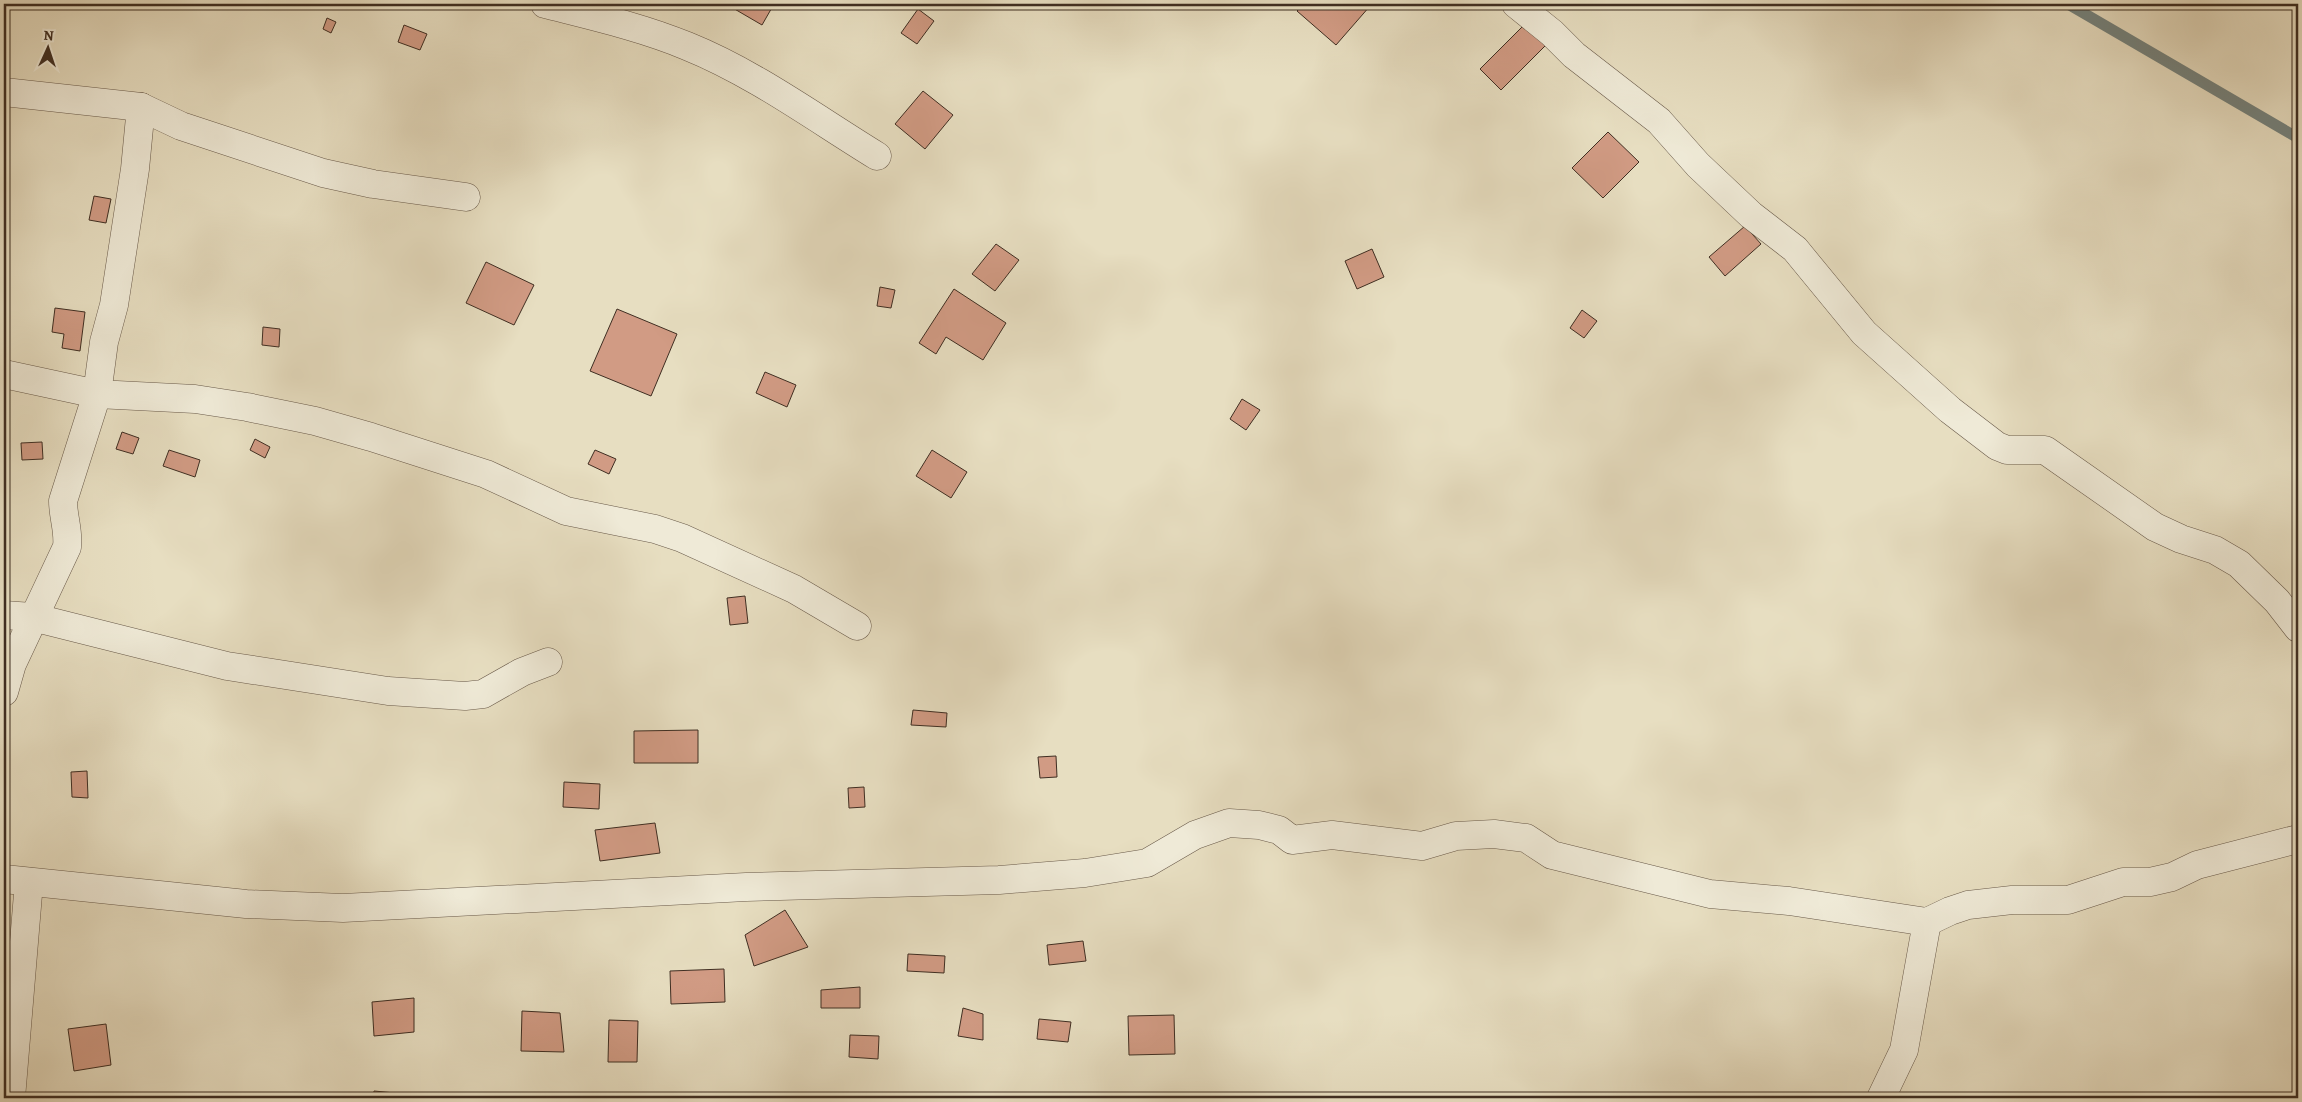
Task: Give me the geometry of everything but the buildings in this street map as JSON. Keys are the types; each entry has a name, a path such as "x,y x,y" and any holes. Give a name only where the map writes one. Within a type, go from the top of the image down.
{"street":[{"path":"545,4 630,26 687,46 739,71 877,156"},
{"path":"1516,4 1552,33 1574,55 1659,121 1712,178 1751,214 1795,249 1864,333 1950,410 1997,446 2008,450 2045,450 2155,527 2181,539 2215,550 2239,564 2277,601 2298,628"},
{"path":"4,92 141,107 181,126 323,173 373,184 466,198"},
{"path":"4,692 12,664 32,617 66,547 68,534 63,500 97,394 104,342 114,305 135,169 141,107"},
{"path":"4,374 97,394 195,399 247,407 315,421 370,437 486,474 566,511 655,529 682,538 794,588 857,626"},
{"path":"4,615 32,617 227,666 388,691 465,696 483,694 522,672 548,662"},
{"path":"11,1098 16,880 246,904 343,908 746,887 998,880 1084,873 1147,863 1195,835 1229,823 1259,825 1279,830 1292,840 1332,835 1422,846 1456,836 1494,834 1526,838 1552,855 1710,894 1788,901 1927,922 1968,905 2012,900 2068,900 2123,882 2150,882 2172,877 2197,865 2298,839"},
{"path":"1881,1098 1904,1050 1927,922"}],"waterway":[{"path":"2068,4 2298,138"}]}
